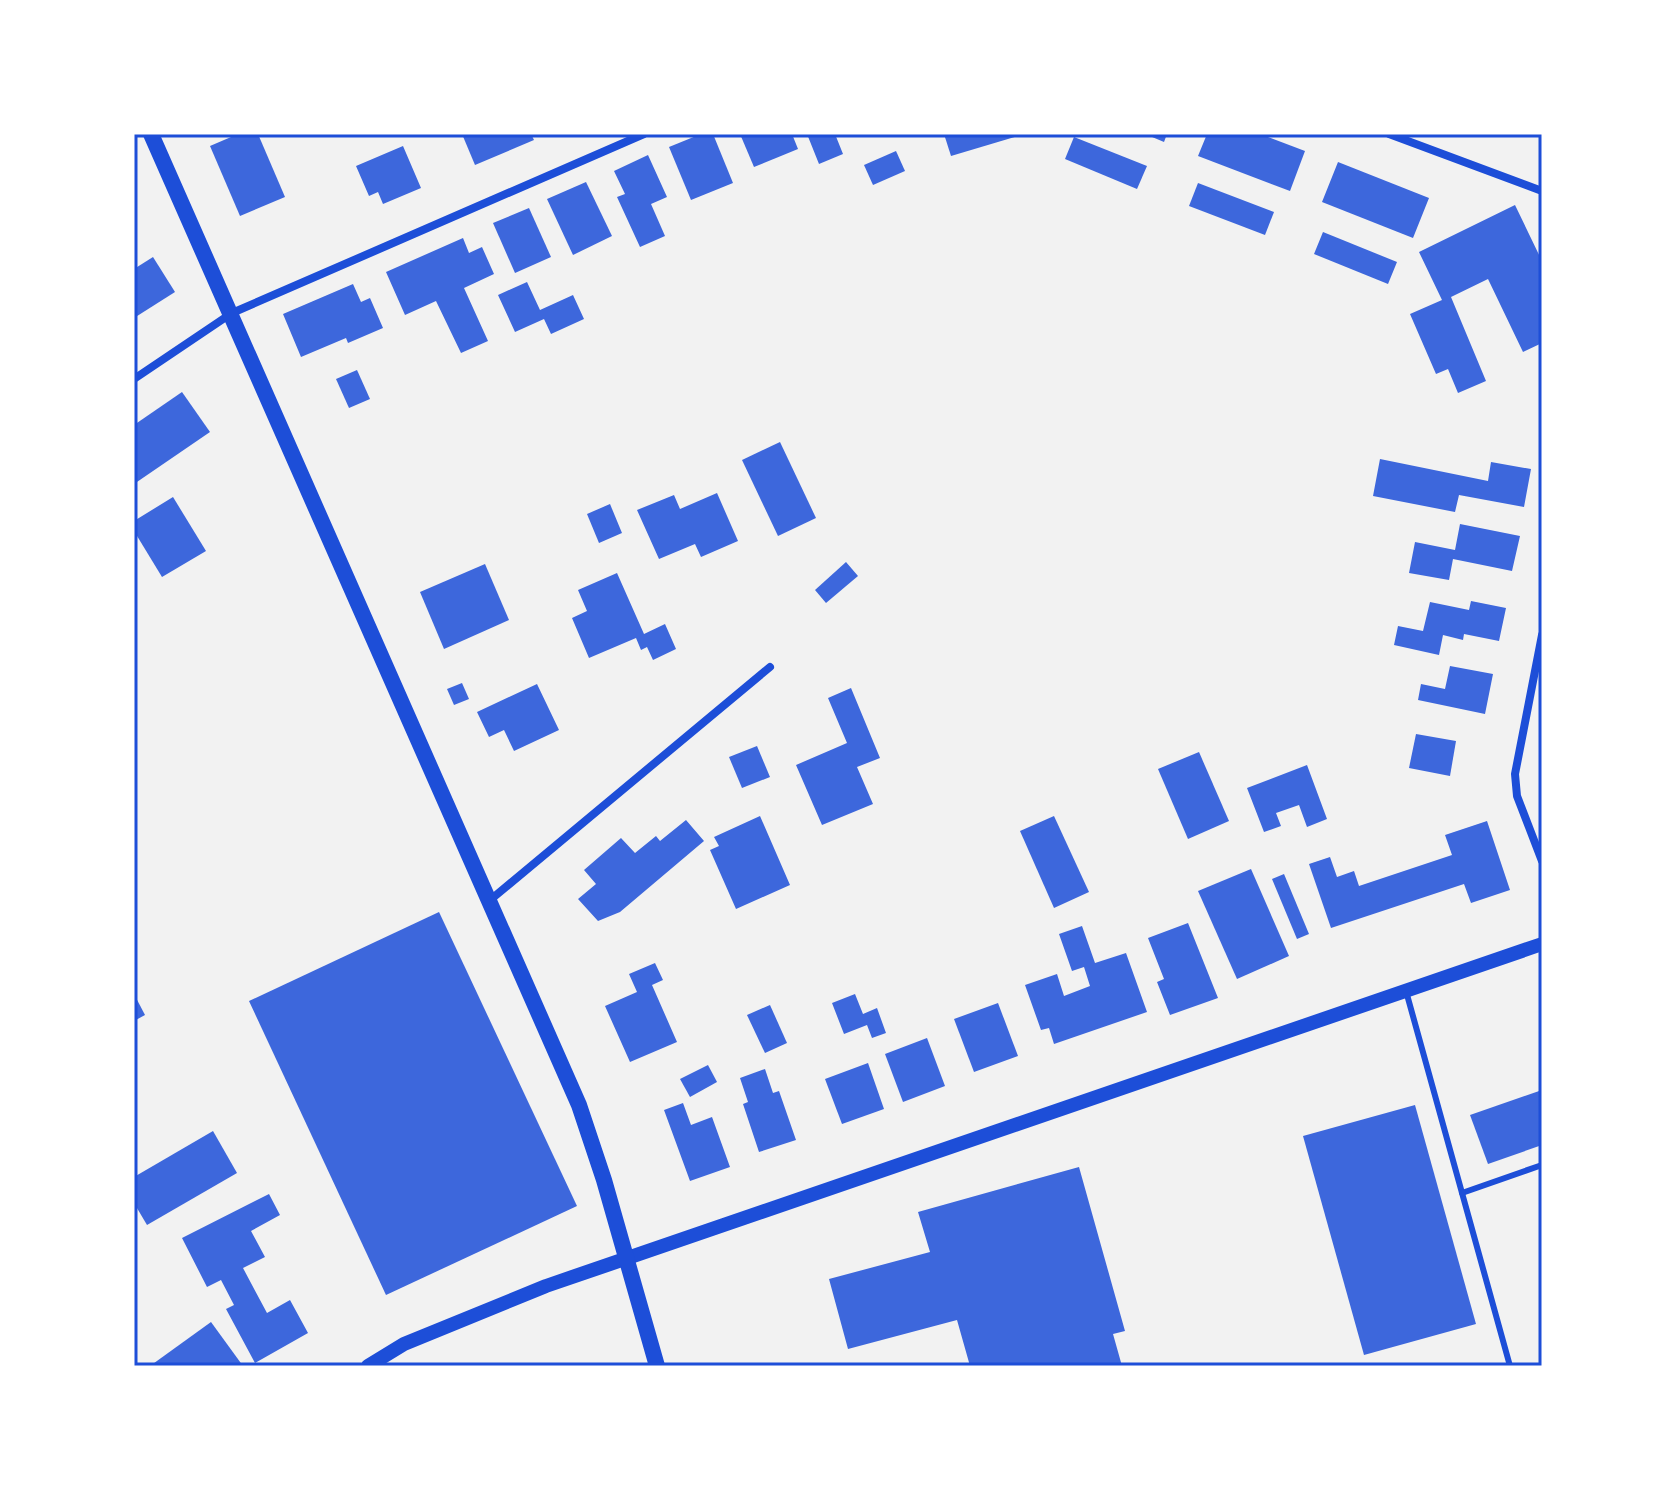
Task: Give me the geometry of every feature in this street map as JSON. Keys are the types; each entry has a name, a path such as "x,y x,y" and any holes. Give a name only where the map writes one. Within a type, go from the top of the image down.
{"main road":[{"path":"151,134 579,1105 657,1366"}],"street":[{"path":"134,379 232,313 644,134"},
{"path":"1389,134 1542,191"},
{"path":"1542,635 1515,774 1517,796 1542,861"},
{"path":"488,901 770,667"},
{"path":"368,1366 418,1338 626,1257 1542,944"}],"lane":[{"path":"1406,991 1510,1366"},
{"path":"1462,1193 1542,1165"}],"building":[{"path":"238,134 258,134 285,197 240,216 210,146"},
{"path":"462,134 531,134 534,140 475,165"},
{"path":"701,134 713,134 733,183 691,200 669,147"},
{"path":"740,134 792,134 798,149 754,167"},
{"path":"807,134 835,134 843,154 819,164"},
{"path":"944,134 1020,134 1021,135 951,156"},
{"path":"1145,134 1167,134 1164,142"},
{"path":"1207,134 1260,134 1305,151 1290,191 1198,156"},
{"path":"1074,137 1147,166 1137,189 1065,159"},
{"path":"403,146 421,188 383,204 378,192 369,196 356,166"},
{"path":"896,151 905,171 873,185 864,165"},
{"path":"648,155 667,197 651,204 665,236 640,247 617,197 625,194 614,171"},
{"path":"1338,162 1429,198 1413,238 1322,202"},
{"path":"586,182 612,236 573,255 547,199"},
{"path":"1198,183 1274,212 1265,235 1189,206"},
{"path":"1515,205 1542,261 1542,343 1523,352 1488,279 1451,297 1486,381 1458,393 1448,369 1436,374 1410,314 1442,300 1419,252"},
{"path":"529,208 551,257 515,273 493,223"},
{"path":"1323,232 1397,262 1388,284 1314,254"},
{"path":"463,238 469,253 482,247 494,274 464,288 488,341 461,353 436,301 405,315 386,272"},
{"path":"153,257 175,292 134,318 134,269"},
{"path":"527,282 540,310 573,295 584,319 551,334 544,319 515,332 498,295"},
{"path":"353,284 361,302 370,298 383,328 348,343 346,338 301,357 283,314"},
{"path":"357,370 370,399 349,408 336,379"},
{"path":"182,392 210,432 134,484 134,425"},
{"path":"780,442 816,518 778,536 742,460"},
{"path":"1380,459 1488,481 1491,462 1531,469 1524,507 1459,495 1455,512 1373,496"},
{"path":"717,493 738,541 701,557 695,544 659,559 637,510 674,495 680,509"},
{"path":"173,497 206,551 162,577 134,531 134,521"},
{"path":"610,504 622,533 599,543 587,514"},
{"path":"1460,524 1520,536 1512,571 1453,559 1449,580 1409,573 1415,542 1455,550"},
{"path":"846,562 858,576 826,603 815,590"},
{"path":"485,564 509,620 444,649 420,592"},
{"path":"617,573 644,634 665,624 676,649 653,660 647,647 641,650 636,638 589,658 572,618 587,611 578,590"},
{"path":"1471,601 1506,608 1499,641 1464,634 1463,640 1443,635 1439,655 1394,645 1398,626 1423,631 1430,602 1469,610"},
{"path":"1450,666 1493,674 1485,714 1418,700 1421,684 1445,689"},
{"path":"462,683 469,699 454,705 447,689"},
{"path":"537,684 559,730 514,751 504,730 489,737 477,712"},
{"path":"851,688 880,758 857,767 873,804 822,825 796,765 847,743 828,698"},
{"path":"1416,734 1456,741 1450,776 1409,768"},
{"path":"757,746 770,777 742,788 729,757"},
{"path":"1199,752 1229,821 1188,839 1158,769"},
{"path":"1307,765 1327,819 1307,827 1299,805 1276,813 1281,826 1264,832 1247,788"},
{"path":"760,816 790,885 736,909 710,850 719,846 714,837"},
{"path":"1054,816 1089,892 1054,908 1020,831"},
{"path":"686,820 704,841 620,912 598,921 578,899 596,884 584,870 621,838 635,853 656,836 660,841"},
{"path":"1487,821 1510,890 1471,903 1464,884 1331,928 1309,864 1330,857 1337,877 1354,871 1359,886 1452,855 1445,835"},
{"path":"1251,869 1289,956 1237,979 1198,891"},
{"path":"1284,874 1309,934 1297,939 1272,879"},
{"path":"439,912 577,1206 386,1295 249,1001"},
{"path":"1188,923 1218,998 1170,1015 1157,982 1164,979 1148,938"},
{"path":"1082,926 1095,963 1126,953 1147,1012 1054,1044 1049,1028 1041,1030 1025,985 1057,974 1064,996 1090,986 1084,967 1072,971 1059,934"},
{"path":"655,963 663,980 652,985 677,1042 630,1062 605,1006 637,992 629,974"},
{"path":"134,994 145,1015 134,1021"},
{"path":"855,994 863,1014 877,1008 886,1033 872,1038 867,1025 844,1034 832,1003"},
{"path":"998,1003 1018,1056 974,1072 954,1019"},
{"path":"770,1005 787,1043 765,1053 747,1015"},
{"path":"927,1038 945,1086 903,1102 885,1054"},
{"path":"868,1063 884,1109 842,1124 825,1079"},
{"path":"708,1065 717,1082 690,1097 680,1079"},
{"path":"765,1069 773,1093 779,1091 796,1140 759,1152 743,1104 748,1102 740,1078"},
{"path":"1542,1090 1542,1145 1488,1164 1470,1115"},
{"path":"683,1103 691,1125 712,1117 730,1167 690,1181 664,1110"},
{"path":"1415,1105 1476,1324 1364,1355 1303,1136"},
{"path":"213,1131 237,1173 147,1225 134,1203 134,1177"},
{"path":"1079,1167 1125,1331 1113,1334 1122,1366 970,1366 957,1320 848,1349 829,1279 930,1252 918,1212"},
{"path":"269,1194 280,1215 251,1231 265,1257 243,1268 267,1313 290,1300 308,1333 255,1363 226,1309 234,1305 221,1280 207,1287 182,1238"},
{"path":"211,1322 243,1366 150,1366"}]}
